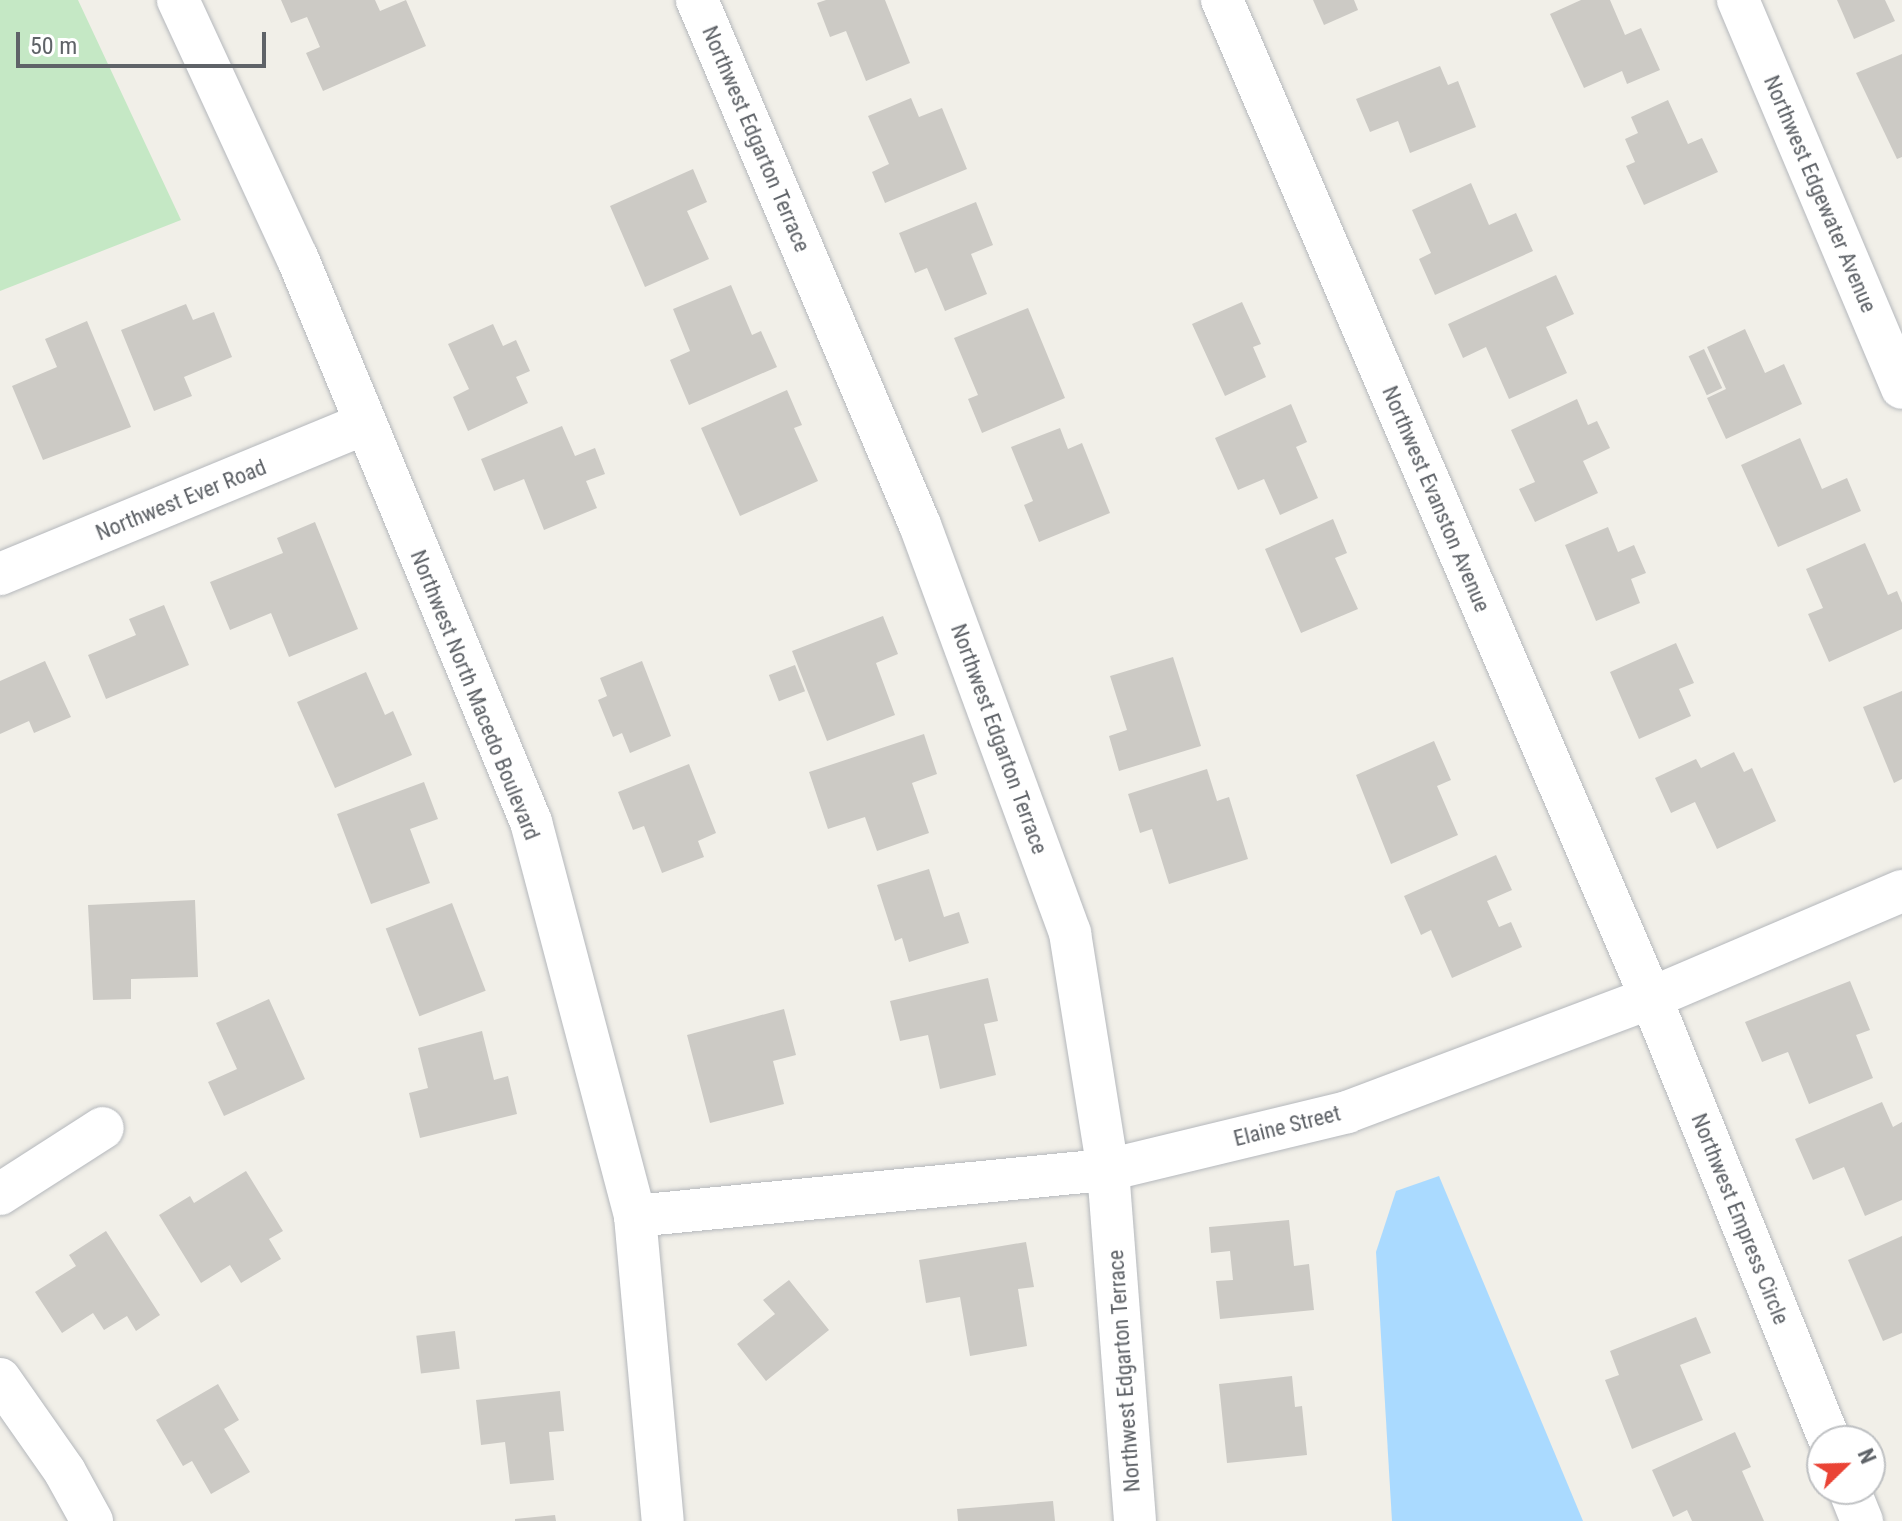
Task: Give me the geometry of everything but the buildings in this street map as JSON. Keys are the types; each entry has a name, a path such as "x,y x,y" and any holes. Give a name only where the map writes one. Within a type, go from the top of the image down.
{"street":[{"name":"Northwest North Macedo Boulevard","path":"178,0 297,257 362,425 531,822 635,1216 663,1521"},
{"name":"Northwest Edgarton Terrace","path":"697,0 920,525 1070,933 1108,1170 1135,1521"},
{"name":"Northwest Evanston Avenue","path":"1222,0 1651,998"},
{"name":"Northwest Edgewater Avenue","path":"1738,0 1902,388"},
{"name":"Northwest Ever Road","path":"0,574 362,425"},
{"name":"Elaine Street","path":"635,1216 1108,1170 1347,1112 1651,998 1902,891"},
{"name":"Northwest Empress Circle","path":"1651,998 1824,1425"},
{"path":"0,1194 103,1128"},
{"path":"0,1379 65,1472 92,1521"}],"green space":[{"path":"0,0 78,0 181,220 0,291"}],"water":[{"path":"1439,1176 1583,1521 1392,1521 1376,1252 1396,1191"}]}
